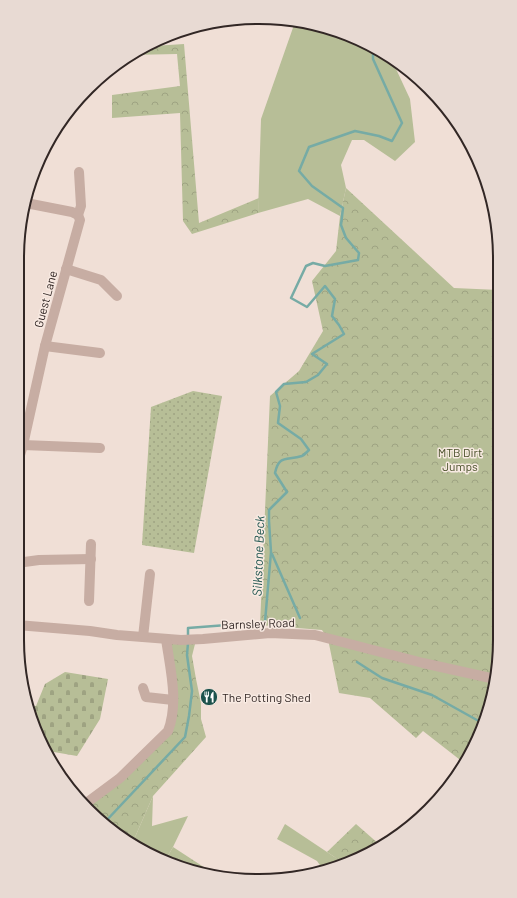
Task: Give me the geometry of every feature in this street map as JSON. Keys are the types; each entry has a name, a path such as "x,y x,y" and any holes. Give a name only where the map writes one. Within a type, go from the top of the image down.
{"street":[{"name":"Guest Lane","path":"24,440 45,346 80,220 78,215 81,206 79,176 69,181"},
{"path":"31,204 72,212 78,215"},
{"path":"66,269 112,284 117,296"},
{"path":"45,346 90,347 100,353"},
{"path":"24,445 89,442 100,448"},
{"path":"89,601 91,544"},
{"path":"24,562 90,558"},
{"path":"143,637 150,574"},
{"name":"Barnsley Road","path":"24,626 181,640 270,633 315,635 416,661 489,678"},
{"path":"89,801 120,778 168,731 172,722 173,700 166,639"},
{"path":"145,696 173,700"}],"green space":[{"path":"293,27 334,36 376,55 396,69 410,99 415,142 395,161 364,140 352,140 341,165 346,188 340,216 308,199 258,213 261,119"},
{"path":"184,44 199,223 259,198 258,213 192,234 183,221 180,113 112,118 112,95 180,86 177,54 141,55 161,45"},
{"name":"MTB Dirt Jumps","path":"346,188 454,288 493,290 493,640 491,670 481,715 460,760 423,731 416,738 370,698 339,693 328,639 322,630 260,625 270,396 299,371 323,331 312,281 336,251 340,216"},
{"path":"193,391 222,396 194,553 142,545 151,407"},
{"path":"166,639 196,640 192,656 201,703 201,719 206,737 153,796 134,838 116,826 89,801 172,722"},
{"path":"65,672 108,679 100,719 77,756 52,752 48,743 34,706 36,706 45,684"},
{"path":"153,796 152,826 188,816 168,856 134,838"},
{"path":"285,824 339,860 320,866 317,861 277,839"},
{"path":"356,824 377,842 339,860 327,852"},
{"path":"173,847 204,867 183,862 168,856"}],"waterway":[{"name":"Silkstone Beck","path":"188,638 188,628 265,622 271,552 269,510 287,492 275,473 281,461 284,459 302,456 309,450 301,439 278,423 280,406 276,392 284,384 306,382 318,375 327,364 312,354 344,334 332,316 335,299 325,286 307,307 291,298 306,266 313,263 325,266 358,260 359,253 346,238 341,225 343,208 312,186 299,171 309,147 355,131 379,136 392,141 402,123 373,59 373,54"},
{"path":"272,554 300,618"},
{"name":"Silkstone Beck","path":"108,819 185,737 192,691 187,655 188,643"},
{"path":"357,662 382,678 432,695 478,721"}],"place":[{"name":"The Potting Shed","path":"209,697"}]}
